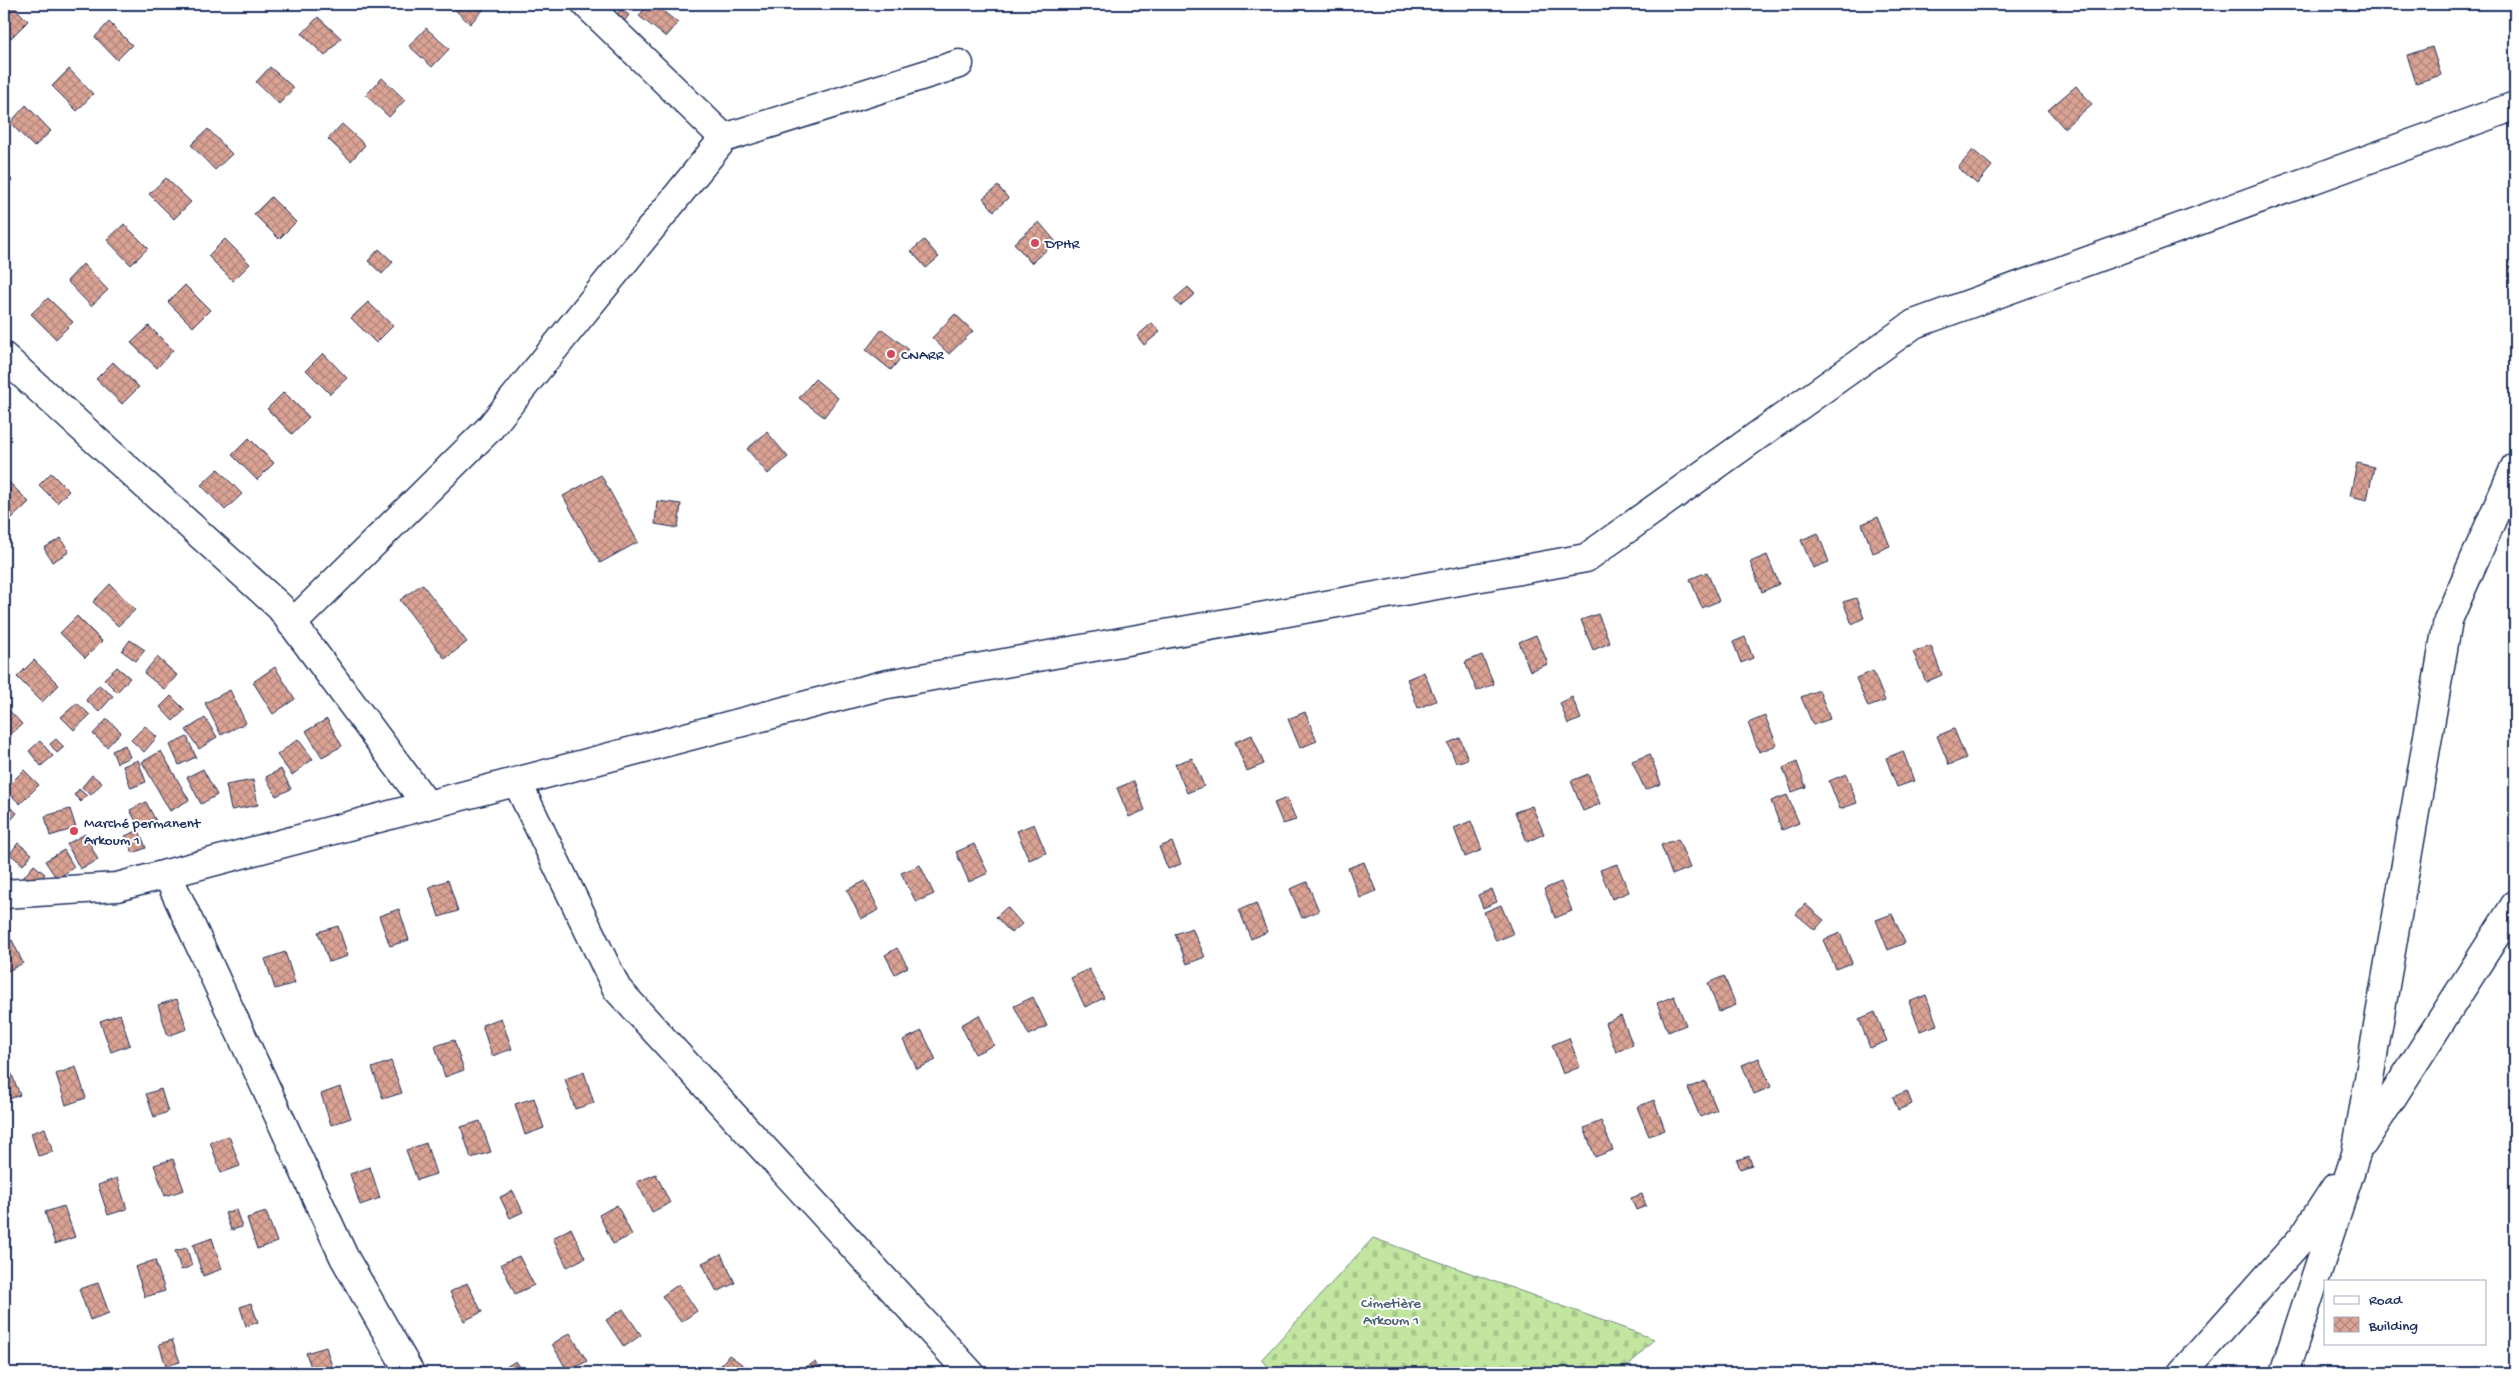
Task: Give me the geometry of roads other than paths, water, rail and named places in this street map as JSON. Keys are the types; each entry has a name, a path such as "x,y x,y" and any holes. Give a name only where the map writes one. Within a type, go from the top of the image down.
{"street":[{"path":"586,4 724,138"},
{"path":"292,624 489,429 724,138 958,64"},
{"path":"4,894 117,887 883,685 1586,558 1914,324 2515,106"},
{"path":"4,356 280,607 427,806"},
{"path":"2284,1373 2356,1154 2448,620 2515,466"},
{"path":"518,782 617,989 970,1373"},
{"path":"167,874 344,1257 410,1373"},
{"path":"2182,1373 2303,1237 2515,905"}],"place":[{"name":"DPHR","path":"1035,243"},
{"name":"CNARR","path":"891,354"},
{"name":"Marché permanent Arkoum 1","path":"74,831"}],"park label":[{"name":"Cimetière Arkoum 1","path":"1391,1310"}]}
